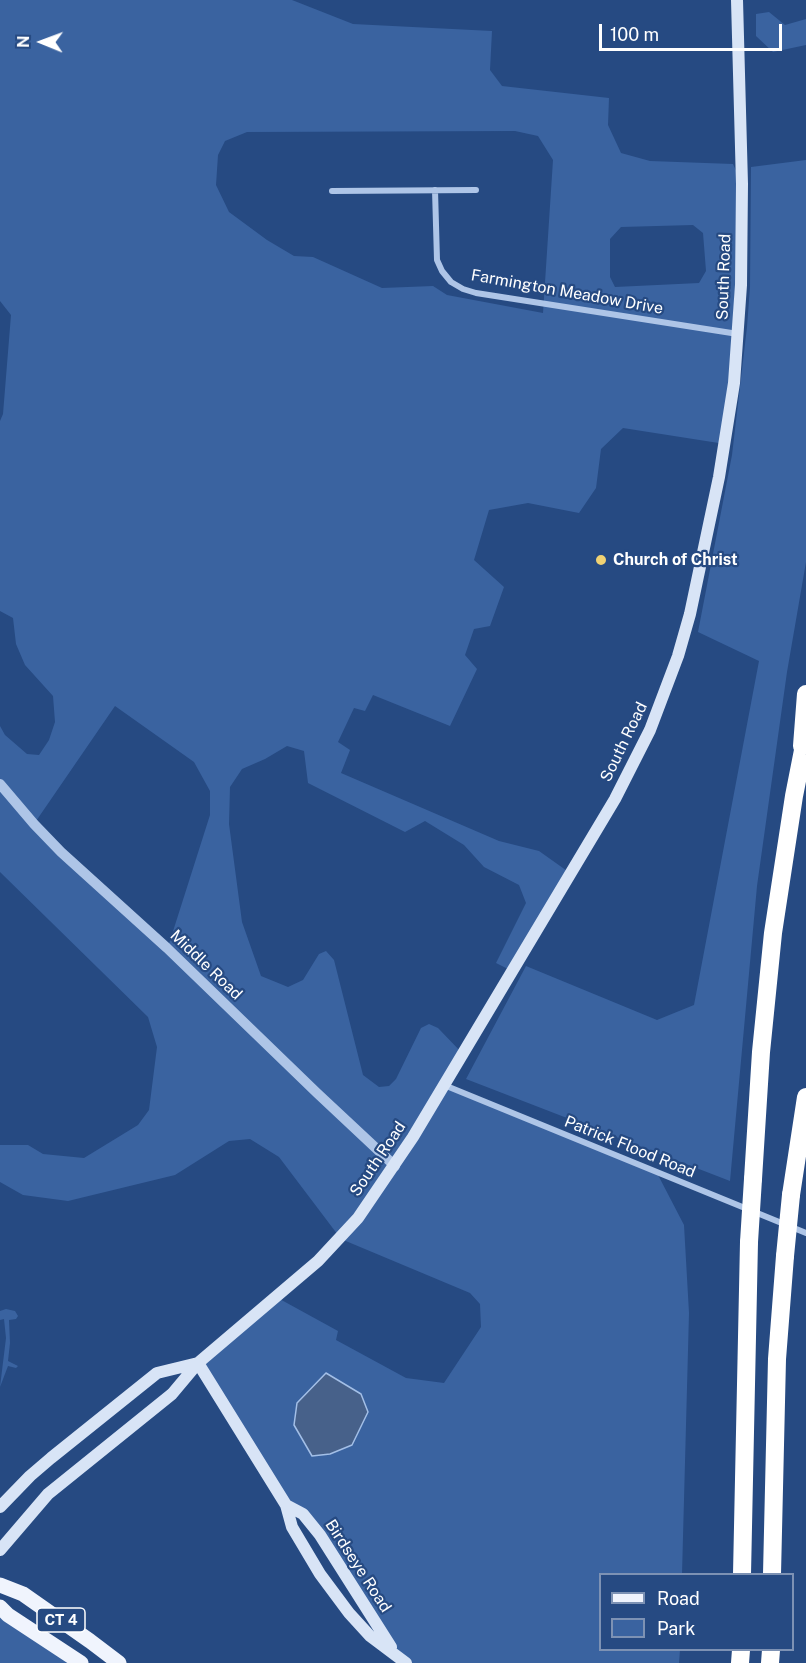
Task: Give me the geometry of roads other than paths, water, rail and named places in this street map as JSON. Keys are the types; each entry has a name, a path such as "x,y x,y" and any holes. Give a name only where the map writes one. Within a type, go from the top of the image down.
{"highway":[{"path":"742,1573 749,1242 761,1052 784,855 804,741 806,694"},
{"path":"772,1573 777,1359 784,1256 806,1097"}],"main road":[{"name":"South Road","path":"0,1550 48,1494 172,1394 198,1364 318,1261 341,1239 358,1218 395,1166 444,1085 615,799 650,730 663,699 690,614 727,431 738,334 742,184 737,0"},
{"name":"South Road","path":"0,1507 51,1458 157,1373 198,1364"},
{"name":"Birdseye Road","path":"198,1364 286,1505 292,1527 320,1574 349,1613 370,1636 406,1663"},
{"name":"Birdseye Road","path":"286,1505 303,1514 320,1535 394,1652"},
{"name":"CT 4","path":"0,1585 23,1594 119,1663"},
{"name":"CT 4","path":"0,1607 8,1615 81,1663"}],"street":[{"name":"Farmington Meadow Drive","path":"435,190 437,260 442,271 452,282 463,289 476,293 738,334"},
{"path":"332,192 476,190"},
{"name":"Middle Road","path":"0,784 61,852 167,948 395,1166"},
{"name":"Patrick Flood Road","path":"444,1085 806,1233"}],"place":[{"name":"Church of Christ","path":"601,560"}]}
